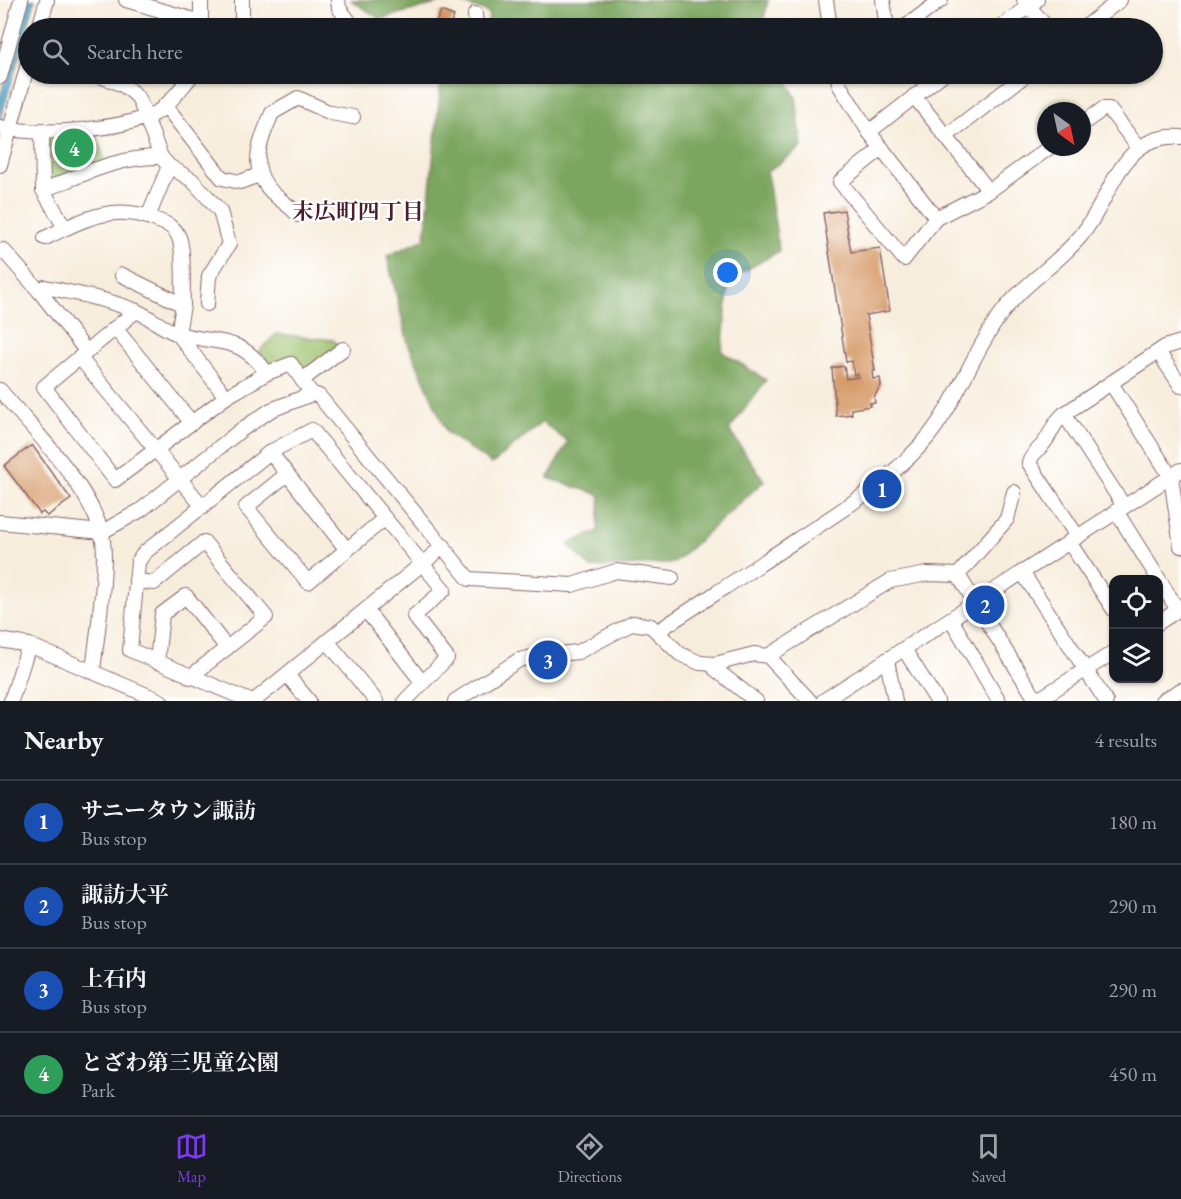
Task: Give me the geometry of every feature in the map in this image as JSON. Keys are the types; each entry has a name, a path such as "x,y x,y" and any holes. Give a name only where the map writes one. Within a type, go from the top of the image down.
{"street":[{"path":"42,18 47,0"},
{"path":"126,0 183,18"},
{"path":"201,0 201,18"},
{"path":"242,0 244,18"},
{"path":"338,0 339,8 346,18"},
{"path":"826,0 829,18"},
{"path":"883,0 886,18"},
{"path":"1097,18 1120,0"},
{"path":"0,77 19,1"},
{"path":"917,18 938,1"},
{"path":"1012,18 1030,2 1040,18"},
{"path":"166,18 167,12"},
{"path":"475,14 475,18"},
{"path":"0,165 5,128 21,84"},
{"path":"119,84 134,92 165,161 148,217"},
{"path":"5,128 96,129 145,117 165,105 184,84"},
{"path":"845,84 869,132 936,218"},
{"path":"869,132 930,84"},
{"path":"946,136 1014,84"},
{"path":"914,96 988,191"},
{"path":"298,215 277,197 258,175 257,159 272,113 298,98 331,113 353,117"},
{"path":"165,105 222,178 240,182 258,175"},
{"path":"1091,118 1103,109 1109,109 1138,147"},
{"path":"42,130 43,190 65,228"},
{"path":"658,631 834,516 896,470 920,446 951,404 967,368 1014,296 1066,252 1093,220 1122,165 1138,147 1161,138 1181,137"},
{"path":"882,148 840,182 904,259 936,218 988,191 1037,156"},
{"path":"43,190 97,168 140,157 165,161 192,180 209,198 220,211 228,234 229,244 209,276 207,304"},
{"path":"45,238 103,214 122,211 148,217 171,226 179,237 183,305 178,334 226,397"},
{"path":"0,253 3,250 40,292 83,355 203,507"},
{"path":"122,275 183,305"},
{"path":"40,292 45,287 94,297 136,311 178,334 211,338 249,351 267,373"},
{"path":"136,311 44,387 115,480 226,397 267,373 291,364 312,394"},
{"path":"115,328 192,423"},
{"path":"1109,603 1029,462 1032,454 1045,442 1054,422 1064,414 1165,347 1181,342"},
{"path":"302,380 343,349"},
{"path":"1159,352 1181,386"},
{"path":"1111,383 1176,473 1181,546"},
{"path":"0,390 72,479 85,498 102,532 101,596 93,672"},
{"path":"0,522 102,532 141,510 242,430 271,410 312,394 319,396 469,579 572,585 616,571 672,578"},
{"path":"1064,414 1180,609 1163,620"},
{"path":"405,701 447,658 414,616 444,590 423,564 384,519 312,430 270,452 144,552 138,562 130,650 252,701 288,675 423,564 444,546"},
{"path":"270,452 347,550"},
{"path":"823,701 1176,473"},
{"path":"286,475 246,507 308,582 384,519"},
{"path":"958,575 1007,519 1014,492"},
{"path":"136,581 154,583 204,542 266,617 190,677"},
{"path":"1023,572 1106,701"},
{"path":"768,656 890,581 927,574 958,575"},
{"path":"958,575 1037,701 1109,654"},
{"path":"157,662 162,614 186,596 226,648"},
{"path":"366,610 423,682"},
{"path":"951,619 999,701"},
{"path":"455,701 471,696 519,660 578,652 633,623 651,626 688,659 714,664 754,654 768,656 810,701"},
{"path":"0,640 29,645 161,701"},
{"path":"328,642 375,701"},
{"path":"12,701 29,645"},
{"path":"904,649 937,701"},
{"path":"886,660 896,701"},
{"path":"714,664 715,669 756,701"},
{"path":"288,675 309,701"},
{"path":"1162,701 1181,690"}],"green space":[{"path":"351,0 450,0 384,18 378,18"},
{"path":"453,0 768,0 764,18 489,18 489,13"},
{"path":"441,84 789,84 796,98 802,147 767,172 779,251 729,280 722,352 766,380 729,430 764,481 674,563 591,568 568,544 598,531 600,495 548,478 568,442 542,422 492,464 447,433 408,343 387,256 425,239"},
{"path":"96,134 105,162 46,185 47,135"},
{"path":"276,334 333,340 339,347 304,374 272,367 259,352"}],"water":[{"path":"27,0 35,0 30,18 22,18"},
{"path":"18,33 18,59 0,121 0,98"}],"building":[{"path":"441,11 454,16 453,18 438,18"},
{"path":"844,210 851,252 880,248 890,311 866,315 875,371 872,371 873,379 880,378 881,386 874,397 875,403 870,403 871,406 851,409 852,414 836,416 832,368 844,366 846,379 858,377 858,374 854,375 852,361 846,362 823,213"},
{"path":"32,445 71,499 47,516 43,512 40,514 4,466"}],"place":[{"name":"とざわ第三児童公園","path":"74,148"},
{"name":"サニータウン諏訪","path":"882,489"},
{"name":"諏訪大平","path":"985,605"},
{"name":"上石内","path":"548,660"}],"district":[{"name":"末広町四丁目","path":"358,211"}]}
